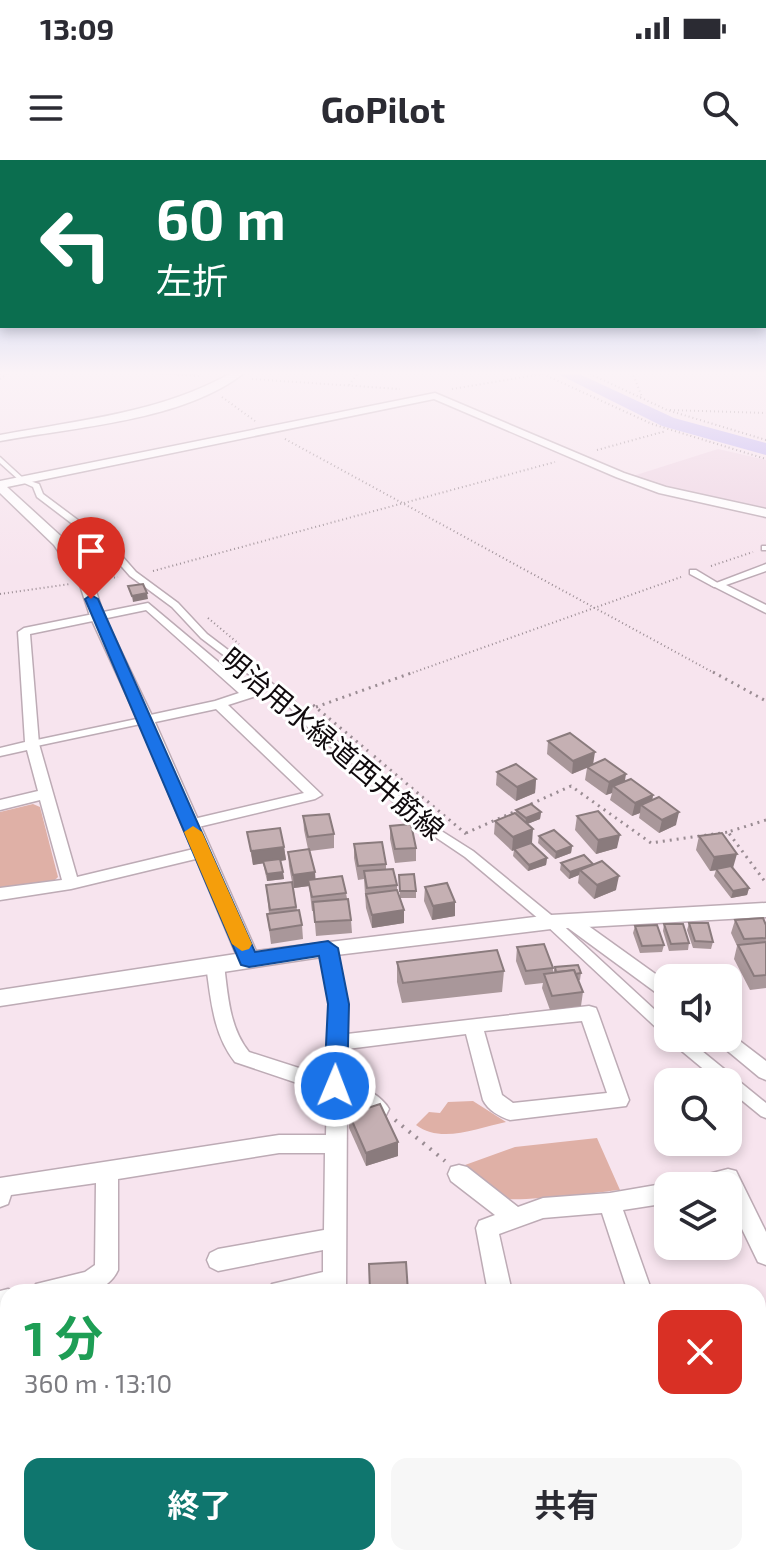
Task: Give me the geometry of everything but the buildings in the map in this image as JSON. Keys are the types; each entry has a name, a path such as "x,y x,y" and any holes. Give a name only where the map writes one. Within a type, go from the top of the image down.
{"street":[{"path":"0,486 220,438"},
{"path":"532,438 663,490 766,513"},
{"name":"明治用水緑道西井筋線","path":"0,459 22,480 36,486 40,495 111,549 133,574 175,605 204,636 287,699 318,732 360,764 428,829 469,854 560,922 654,1016"},
{"path":"0,486 59,542 86,582 97,616 146,720 249,960"},
{"path":"717,585 764,569"},
{"path":"693,572 766,610"},
{"path":"0,752 32,744 219,704 248,694 148,606 24,632 32,744 71,884"},
{"path":"190,824 315,795 219,704"},
{"path":"0,805 46,794"},
{"path":"0,894 71,884 202,852"},
{"path":"0,998 328,948 560,922 766,910"},
{"path":"560,922 654,983"},
{"path":"328,948 338,1004 334,1284"},
{"path":"215,965 225,1025 234,1049 242,1057 349,1089 379,1109"},
{"path":"336,1043 473,1025 589,1013 619,1100 510,1112 493,1100 473,1025"},
{"path":"693,1052 766,1112"},
{"path":"742,1052 766,1072"},
{"path":"0,1197 1,1187 7,1184 107,1172 279,1144 335,1144"},
{"path":"82,1284 91,1282 106,1270 107,1172"},
{"path":"459,1174 515,1218"},
{"path":"498,1284 487,1228 543,1208 610,1203 654,1195"},
{"path":"610,1203 637,1284"},
{"path":"742,1206 766,1255"},
{"path":"218,1260 333,1238"}],"path":[{"path":"283,438 766,701"},
{"path":"151,572 642,438"},
{"path":"689,438 766,459"},
{"path":"316,707 765,548"},
{"path":"466,833 571,786 651,843 728,832 766,820"},
{"path":"728,832 766,883"},
{"path":"379,1109 416,1135 459,1174"}],"shaded area":[{"path":"718,449 766,460 766,509 671,489 633,476"},
{"path":"33,804 40,807 58,877 53,882 0,888 0,812"},
{"path":"473,1101 506,1122 448,1134 426,1131 416,1125 429,1112 440,1113 448,1102"},
{"path":"597,1138 620,1190 539,1198 503,1198 465,1165 515,1147"}],"waterway":[{"path":"725,438 766,449"}],"slow traffic":[{"path":"193,832 242,944"}],"route":[{"path":"91,599 249,960 328,948 338,1004 335,1086"}]}
